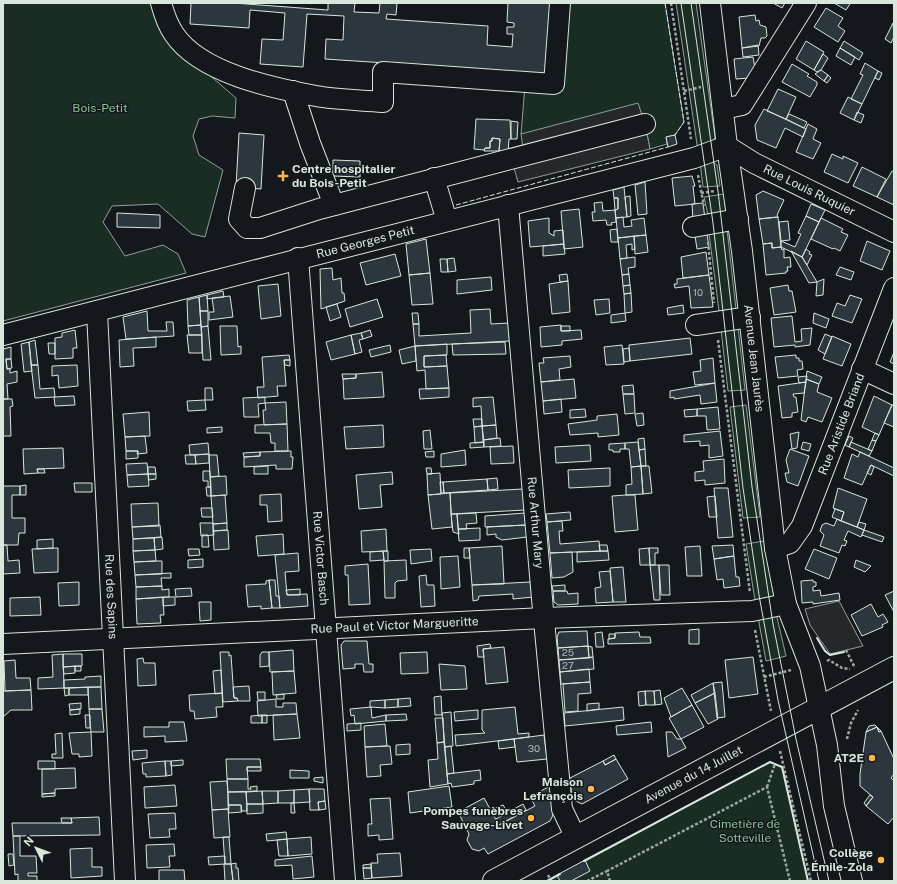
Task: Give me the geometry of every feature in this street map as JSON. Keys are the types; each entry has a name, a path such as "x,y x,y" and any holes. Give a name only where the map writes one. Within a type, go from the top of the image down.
{"main road":[{"name":"Avenue du 14 Juillet","path":"494,881 894,668"}],"street":[{"path":"161,3 165,18 174,35 191,52 212,66 267,85 317,97 382,102 383,72 554,84 560,3"},
{"name":"Avenue Jean Jaurès","path":"710,3 727,146 750,317 775,548 786,604 810,666 827,745 834,806 852,881"},
{"path":"723,109 742,105 806,3"},
{"path":"293,91 310,143 334,205"},
{"path":"245,188 240,219 247,228 260,228 334,205 434,178 646,124"},
{"name":"Rue Georges Petit","path":"3,335 97,312 446,220 694,158 727,146"},
{"name":"Rue Louis Ruquier","path":"727,146 754,163 894,232"},
{"path":"434,178 446,220"},
{"name":"Rue Arthur Mary","path":"508,205 562,808 576,838"},
{"path":"700,226 738,220"},
{"name":"Rue Victor Basch","path":"298,258 345,881"},
{"name":"Rue Aristide Briand","path":"775,548 790,543 802,526 894,288"},
{"name":"Rue des Sapins","path":"97,312 125,881"},
{"path":"696,325 750,317"},
{"path":"862,369 894,384"},
{"name":"Rue Paul et Victor Margueritte","path":"3,644 544,618 749,611 786,604"}],"path":[{"path":"671,3 694,158 700,226 716,322 749,611 775,731 811,881"},
{"path":"846,650 856,669"},
{"path":"775,764 767,787 790,881"},
{"path":"587,881 767,787"},
{"path":"608,871 610,881"}],"green space":[{"name":"Bois-Petit","path":"3,3 153,3 177,47 236,98 235,118 212,116 199,119 193,136 199,155 223,170 205,237 192,234 158,204 112,206 103,222 125,256 163,245 178,254 186,273 3,321"},
{"path":"563,3 665,3 684,122 675,135 666,137 667,144 650,149 645,124 521,134 525,85"},
{"path":"676,3 696,3 715,137 714,140 698,151"},
{"path":"711,161 717,165 720,186 703,187 700,162"},
{"path":"724,194 726,214 708,215 704,197"},
{"path":"727,229 736,309 719,311 709,233"},
{"path":"738,327 745,390 728,391 721,330"},
{"path":"746,405 760,517 743,518 730,407"},
{"path":"764,541 774,596 755,600 746,544"},
{"path":"776,613 786,656 766,661 758,617"},
{"name":"Cimetière de Sotteville","path":"770,762 782,767 808,881 547,881"}],"shaded area":[{"path":"638,103 645,124 650,149 518,182 514,168 523,149 521,134"},
{"path":"839,601 863,646 830,654 810,625 805,609"}],"building":[{"path":"191,3 233,3 328,10 328,3 355,3 354,12 379,13 380,3 397,3 396,15 387,14 386,19 488,26 487,45 512,47 513,34 507,34 507,27 514,27 514,23 507,22 508,3 551,3 552,74 325,59 326,39 343,40 344,16 307,14 303,67 260,64 262,39 283,40 285,13 250,10 249,28 190,24"},
{"path":"773,3 785,3 782,8"},
{"path":"834,3 849,3 850,4 846,10"},
{"path":"826,8 843,18 838,26 845,31 838,42 814,27"},
{"path":"755,15 756,21 759,20 760,25 766,27 767,36 765,38 761,38 759,46 742,48 739,17"},
{"path":"893,23 894,37 891,43 885,39"},
{"path":"806,41 824,52 814,70 796,59"},
{"path":"844,41 863,53 859,60 840,48"},
{"path":"758,45 759,55 743,57 742,48"},
{"path":"840,48 855,57 851,65 836,56"},
{"path":"823,54 828,58 821,70 817,72 814,70"},
{"path":"753,57 755,68 749,78 736,79 734,59"},
{"path":"865,63 878,71 862,104 851,99 863,75 860,74"},
{"path":"792,64 809,74 807,76 817,82 817,85 810,97 782,82"},
{"path":"821,70 828,75 824,81 815,74"},
{"path":"878,71 882,73 879,80 875,78"},
{"path":"828,75 831,78 827,83 824,81"},
{"path":"778,89 796,97 786,119 767,111"},
{"path":"848,97 862,104 854,120 840,113"},
{"path":"764,109 806,129 803,137 785,128 776,148 757,140 755,125"},
{"path":"857,112 864,115 861,123 854,120"},
{"path":"789,114 807,122 804,128 786,119"},
{"path":"476,119 510,120 511,139 509,139 508,152 499,151 500,139 492,138 492,141 490,141 490,148 485,148 484,150 474,149"},
{"path":"511,121 518,122 517,139 511,139"},
{"path":"808,124 817,129 813,139 821,143 813,159 796,152"},
{"path":"239,133 264,135 261,189 236,187"},
{"path":"675,135 677,144 668,147 666,137"},
{"path":"492,138 500,139 499,151 484,151 485,148 490,148 490,141 492,141"},
{"path":"832,154 843,159 843,156 858,163 848,183 824,172"},
{"path":"333,160 360,161 360,177 333,176"},
{"path":"862,167 886,179 877,197 853,186"},
{"path":"892,171 894,172 894,205 877,197"},
{"path":"692,176 695,186 693,186 695,204 675,206 672,178"},
{"path":"645,182 647,214 638,215 635,185"},
{"path":"624,187 627,217 616,218 615,210 618,209 618,198 614,198 613,190"},
{"path":"763,191 784,200 777,215 778,217 759,219 756,195"},
{"path":"630,196 631,216 627,217 625,197"},
{"path":"614,198 618,198 618,209 615,210"},
{"path":"602,202 603,211 615,210 616,222 611,223 612,225 607,225 606,220 593,221 592,212 595,212 594,203"},
{"path":"703,203 705,219 693,220 692,204"},
{"path":"811,204 825,210 819,222 806,216"},
{"path":"579,209 583,247 564,249 561,211"},
{"path":"117,213 160,215 160,228 117,227"},
{"path":"806,216 819,222 802,257 781,247 781,241 795,247 801,234 798,233"},
{"path":"623,217 624,227 632,226 631,220 644,218 646,235 618,238 616,218"},
{"path":"778,217 781,247 772,248 772,243 763,244 759,219"},
{"path":"549,218 549,233 554,236 554,231 563,230 564,244 530,247 528,221"},
{"path":"821,218 843,229 841,232 848,235 840,251 811,239"},
{"path":"788,221 790,240 781,241 779,222"},
{"path":"617,229 618,242 611,242 610,230"},
{"path":"707,234 709,247 697,249 695,236"},
{"path":"646,235 648,252 635,254 634,236"},
{"path":"634,236 635,249 632,250 632,244 626,245 627,258 620,259 618,238"},
{"path":"426,239 430,273 409,275 406,244"},
{"path":"867,241 890,251 882,270 860,261"},
{"path":"772,243 772,248 781,247 782,250 784,249 784,258 790,257 791,267 787,267 788,271 786,271 786,273 766,275 763,244"},
{"path":"564,244 565,254 543,256 543,246"},
{"path":"806,249 810,252 809,254 812,255 807,265 802,257"},
{"path":"791,251 802,257 817,282 809,283"},
{"path":"706,252 709,275 683,278 681,257"},
{"path":"395,254 401,276 366,285 360,263"},
{"path":"635,257 635,267 628,268 629,274 622,275 620,259"},
{"path":"454,258 456,271 448,272 447,259"},
{"path":"440,259 447,259 448,272 441,272"},
{"path":"840,267 854,272 851,280 836,275"},
{"path":"332,268 333,280 341,278 342,293 344,293 345,301 321,309 320,269"},
{"path":"430,273 433,304 412,305 409,275"},
{"path":"567,274 568,281 560,282 559,275"},
{"path":"629,274 630,285 623,286 622,275"},
{"path":"709,275 713,307 691,308 689,286 675,288 674,284 677,284 677,279"},
{"path":"491,277 492,290 457,294 457,280"},
{"path":"824,279 823,295 816,296 817,282"},
{"path":"568,281 570,312 552,314 549,284"},
{"path":"278,284 281,316 261,319 258,286"},
{"path":"630,285 631,293 624,294 623,286"},
{"path":"788,285 789,291 792,291 796,312 774,315 770,288"},
{"path":"223,291 224,297 207,299 207,295"},
{"path":"631,293 632,312 625,313 624,294"},
{"path":"207,295 208,311 200,311 199,297"},
{"path":"850,295 862,299 852,323 832,316 837,303 845,306"},
{"path":"230,296 233,317 209,320 209,312 214,312 212,298"},
{"path":"199,297 201,325 188,326 187,300"},
{"path":"377,299 383,317 350,327 345,309"},
{"path":"609,299 610,313 596,315 594,300"},
{"path":"337,304 341,317 330,321 326,307"},
{"path":"683,305 684,313 668,315 667,308"},
{"path":"490,309 491,324 508,323 510,341 415,346 413,324 419,324 419,336 471,333 470,310"},
{"path":"147,311 148,331 167,331 166,322 173,322 174,336 126,339 123,317"},
{"path":"200,311 208,311 208,326 201,327"},
{"path":"412,313 418,313 419,324 413,324"},
{"path":"625,313 626,321 611,323 611,315"},
{"path":"814,313 829,319 826,328 813,323"},
{"path":"792,316 795,342 802,341 801,329 812,328 810,345 774,347 771,318"},
{"path":"201,325 202,335 189,335 188,326"},
{"path":"561,325 561,331 581,330 582,339 562,341 562,345 541,347 540,327"},
{"path":"208,326 211,360 203,360 201,327"},
{"path":"220,326 237,326 238,347 241,346 241,354 221,355"},
{"path":"561,326 570,326 570,331 561,331"},
{"path":"75,330 77,348 73,348 73,358 55,359 55,338 62,337 62,333"},
{"path":"370,330 372,336 363,339 361,333"},
{"path":"361,333 363,339 359,340 362,352 355,354 351,335"},
{"path":"825,334 832,337 825,354 818,350"},
{"path":"187,335 202,335 202,353 189,353"},
{"path":"351,335 355,354 331,360 326,342"},
{"path":"832,336 851,344 842,366 823,359"},
{"path":"156,337 156,347 133,348 134,366 120,367 119,340"},
{"path":"690,338 692,354 630,361 629,345"},
{"path":"35,340 38,365 31,365 29,342"},
{"path":"29,342 32,371 24,372 21,344"},
{"path":"505,342 506,354 453,355 452,344"},
{"path":"48,343 55,343 55,354 49,354"},
{"path":"447,344 447,355 424,356 424,367 447,366 449,388 426,389 425,370 417,371 415,346"},
{"path":"390,345 391,352 371,357 369,350"},
{"path":"622,345 624,364 606,365 604,347"},
{"path":"415,346 416,361 402,364 399,350"},
{"path":"11,347 11,359 6,359 7,369 10,369 10,373 17,371 17,382 7,384 8,399 3,399 3,349"},
{"path":"629,348 630,361 624,362 623,349"},
{"path":"894,352 894,364 890,362"},
{"path":"289,355 290,360 284,360 286,386 277,386 278,396 258,398 257,387 264,387 262,357"},
{"path":"446,355 447,366 424,367 424,356"},
{"path":"796,355 796,358 799,358 799,361 802,361 803,369 797,370 798,376 778,378 775,357"},
{"path":"570,356 571,367 559,369 560,380 541,382 539,363 544,363 543,358"},
{"path":"713,358 715,383 695,385 693,372 701,371 700,360"},
{"path":"6,359 11,359 12,368 7,369"},
{"path":"284,360 290,360 290,366 285,365"},
{"path":"31,365 38,365 40,389 54,388 55,397 35,398"},
{"path":"77,365 78,386 59,388 58,375 52,376 52,366"},
{"path":"807,371 822,377 819,384 806,379"},
{"path":"382,372 384,397 344,399 343,379 356,378 356,374"},
{"path":"342,374 356,374 356,378 343,379"},
{"path":"807,376 806,382 799,383 798,377"},
{"path":"574,379 576,398 543,401 541,382"},
{"path":"806,379 819,384 817,392 832,398 822,422 808,417 806,422 801,420"},
{"path":"806,382 804,393 793,394 794,397 796,397 798,412 792,413 792,417 782,418 778,386"},
{"path":"715,383 717,402 701,404 700,395 674,399 674,397 670,398 670,391"},
{"path":"633,385 634,394 623,394 622,386"},
{"path":"205,388 212,388 213,400 205,400"},
{"path":"449,388 449,397 420,399 419,389"},
{"path":"623,394 634,394 635,413 625,414"},
{"path":"74,396 75,405 55,406 54,397"},
{"path":"874,396 892,405 879,435 862,427"},
{"path":"265,397 265,403 258,404 259,417 244,417 243,398"},
{"path":"493,397 496,425 482,426 481,406 473,407 473,398"},
{"path":"3,399 12,399 13,406 10,407 11,436 3,436"},
{"path":"561,399 562,412 544,414 543,401"},
{"path":"205,400 206,410 188,411 187,401"},
{"path":"286,402 287,424 264,425 263,410 266,410 265,403"},
{"path":"892,405 894,405 894,427 884,423"},
{"path":"718,407 720,429 707,430 706,416 697,416 697,409"},
{"path":"585,409 586,417 570,418 570,410"},
{"path":"697,409 697,416 685,417 684,410"},
{"path":"149,412 150,436 125,437 123,414"},
{"path":"643,413 644,425 637,426 635,414"},
{"path":"617,414 619,435 598,437 598,433 570,435 568,424 597,420 597,416"},
{"path":"473,419 482,419 482,426 474,427"},
{"path":"287,424 288,451 275,451 275,443 271,443 270,433 255,433 255,425"},
{"path":"383,425 384,447 346,449 344,427"},
{"path":"496,425 497,438 483,440 482,426"},
{"path":"482,426 484,442 475,443 474,427"},
{"path":"222,427 222,432 207,433 207,428"},
{"path":"430,430 432,449 424,449 423,431"},
{"path":"720,431 723,456 709,458 709,445 700,446 700,441 684,442 684,435"},
{"path":"799,432 797,448 792,449 790,434"},
{"path":"875,433 879,435 876,441 872,440"},
{"path":"145,436 147,453 137,454 138,451 126,451 125,437"},
{"path":"849,436 853,438 849,447 845,445"},
{"path":"500,438 501,446 484,447 483,440"},
{"path":"644,438 645,449 639,450 638,439"},
{"path":"872,440 876,441 872,451 868,449"},
{"path":"484,442 484,447 470,448 470,443"},
{"path":"638,442 641,466 631,467 629,449 625,449 625,443"},
{"path":"803,442 811,444 809,451 801,449"},
{"path":"851,442 872,451 869,456 849,447"},
{"path":"208,443 209,454 190,455 189,445"},
{"path":"625,443 625,449 620,449 620,452 613,452 613,450 609,450 609,444"},
{"path":"590,445 591,461 556,463 555,447"},
{"path":"513,446 514,463 491,464 490,447"},
{"path":"63,448 64,468 37,469 38,473 24,474 23,449"},
{"path":"645,449 646,466 641,466 639,450"},
{"path":"790,449 809,456 798,486 787,482 785,473 789,473 786,460"},
{"path":"465,450 466,465 441,467 441,454"},
{"path":"126,451 138,451 138,458 126,459"},
{"path":"291,451 291,457 293,457 292,469 276,469 276,465 244,467 244,457 260,456 260,452"},
{"path":"434,451 434,457 426,457 425,452"},
{"path":"260,452 260,456 244,457 243,453"},
{"path":"860,452 894,468 894,476 871,465 862,485 844,478 852,454 858,457"},
{"path":"209,454 209,463 196,464 195,455"},
{"path":"185,455 195,455 196,464 186,464"},
{"path":"209,455 217,455 219,476 210,477"},
{"path":"724,459 725,483 705,485 705,480 695,481 695,472 704,471 703,461"},
{"path":"147,463 148,474 127,475 126,464"},
{"path":"871,465 874,467 871,475 867,473"},
{"path":"268,466 268,474 254,474 254,467"},
{"path":"641,466 649,466 652,493 643,494"},
{"path":"641,466 643,494 626,495 626,485 632,484 631,467"},
{"path":"148,467 155,467 156,474 148,474"},
{"path":"426,468 431,468 432,474 427,474"},
{"path":"610,468 610,486 569,488 568,470"},
{"path":"37,469 44,469 45,473 38,473"},
{"path":"203,471 210,471 211,487 208,487 208,481 203,481"},
{"path":"392,472 393,484 380,485 382,507 359,509 356,475"},
{"path":"440,473 441,494 428,495 427,474"},
{"path":"148,474 156,474 156,479 149,480"},
{"path":"148,474 149,486 128,487 127,475"},
{"path":"226,476 227,495 211,496 210,477"},
{"path":"497,478 498,489 488,490 487,479"},
{"path":"487,479 488,490 444,493 443,482"},
{"path":"440,482 443,482 444,493 441,493"},
{"path":"74,483 92,483 92,492 75,492"},
{"path":"26,485 26,495 20,495 20,486"},
{"path":"3,486 20,486 20,495 12,495 12,518 25,518 25,533 19,533 18,545 3,545"},
{"path":"206,487 211,487 211,496 207,496"},
{"path":"714,488 728,488 733,537 718,538"},
{"path":"838,488 867,499 857,527 841,521 844,512 833,508"},
{"path":"523,489 525,510 451,514 450,493"},
{"path":"450,493 452,527 432,529 428,495"},
{"path":"281,494 282,521 268,522 267,505 260,505 260,495"},
{"path":"225,495 227,523 213,524 211,496"},
{"path":"635,495 638,530 615,532 612,496"},
{"path":"715,496 717,517 709,517 707,497"},
{"path":"158,503 159,526 132,527 131,504"},
{"path":"201,508 212,508 213,517 202,517"},
{"path":"835,509 844,512 841,521 832,517"},
{"path":"570,512 571,520 547,522 546,514"},
{"path":"476,513 477,523 466,524 467,529 458,529 457,514"},
{"path":"525,513 526,525 485,527 485,516"},
{"path":"451,514 457,514 459,534 453,532"},
{"path":"837,519 864,530 861,537 848,531 844,540 847,541 845,546 842,545 839,553 820,546 824,535 820,531 822,525 826,523 834,526"},
{"path":"562,521 563,531 559,531 560,544 599,541 600,551 550,553 547,522"},
{"path":"859,522 866,524 864,530 857,527"},
{"path":"200,523 213,523 214,535 201,536"},
{"path":"227,523 227,530 213,531 213,524"},
{"path":"160,525 161,537 133,539 132,527"},
{"path":"526,525 527,537 502,540 496,537 496,534 487,535 487,527"},
{"path":"480,528 480,540 459,541 458,529"},
{"path":"386,529 387,551 362,552 361,531"},
{"path":"228,530 229,549 214,550 213,531"},
{"path":"864,530 884,537 882,542 862,535"},
{"path":"283,534 284,554 258,556 256,536"},
{"path":"202,535 208,535 209,547 202,547"},
{"path":"162,537 163,549 155,550 154,538"},
{"path":"154,538 155,550 133,551 133,539"},
{"path":"53,539 53,548 37,549 37,540"},
{"path":"3,545 7,545 8,561 19,560 20,573 3,574"},
{"path":"599,545 607,545 608,551 600,551"},
{"path":"733,545 734,556 714,559 712,546"},
{"path":"502,546 504,584 472,585 469,548"},
{"path":"700,546 702,576 687,576 685,547"},
{"path":"58,548 58,572 34,573 32,549"},
{"path":"464,548 469,548 470,558 464,558"},
{"path":"649,548 658,548 658,553 655,553 655,565 650,565"},
{"path":"649,548 650,565 640,565 639,549"},
{"path":"188,549 199,549 200,555 189,556"},
{"path":"431,549 432,561 411,564 410,550"},
{"path":"814,549 837,558 829,579 805,569"},
{"path":"155,550 156,561 134,562 133,551"},
{"path":"383,551 388,551 388,561 384,561"},
{"path":"383,551 384,560 370,561 370,552"},
{"path":"608,551 609,560 577,562 577,552"},
{"path":"572,552 573,572 564,577 552,578 550,553"},
{"path":"298,553 299,571 285,572 287,595 307,594 308,606 280,608 275,555"},
{"path":"458,556 460,587 441,589 440,557"},
{"path":"734,556 736,577 739,577 740,586 724,588 723,579 717,580 714,559"},
{"path":"203,559 203,567 188,568 188,560"},
{"path":"406,560 407,580 397,581 395,583 395,598 385,598 384,561"},
{"path":"856,560 871,566 865,572 854,567"},
{"path":"162,561 162,574 135,575 134,562"},
{"path":"368,564 370,604 349,605 348,575 345,575 345,566"},
{"path":"650,565 659,565 660,600 654,600"},
{"path":"659,565 669,565 670,595 661,595"},
{"path":"623,567 626,602 613,602 610,568"},
{"path":"610,571 613,602 596,603 595,588 601,587 599,572"},
{"path":"171,573 171,578 161,578 162,586 136,587 135,575"},
{"path":"426,575 427,585 434,585 435,606 421,607 419,576"},
{"path":"269,580 275,580 276,596 279,596 280,608 272,608"},
{"path":"269,580 272,608 261,609 261,606 248,607 246,585 266,584 266,581"},
{"path":"813,580 813,582 816,582 816,586 813,587 813,591 820,590 821,596 839,593 840,600 813,604 813,602 802,603 801,581"},
{"path":"79,582 79,605 59,606 58,583"},
{"path":"531,582 533,597 513,599 513,594 479,596 478,600 473,601 472,585"},
{"path":"565,585 565,591 553,591 552,586"},
{"path":"162,586 162,590 169,589 169,597 136,599 136,587"},
{"path":"191,588 192,596 176,597 175,589"},
{"path":"300,589 300,595 287,595 286,590"},
{"path":"553,591 567,591 568,594 578,593 578,604 558,605 554,602"},
{"path":"894,591 894,612 885,595"},
{"path":"40,597 41,615 10,616 10,598"},
{"path":"163,597 175,597 175,605 163,606"},
{"path":"163,597 164,615 160,615 161,623 137,624 136,599"},
{"path":"199,602 211,602 211,620 200,621"},
{"path":"871,604 878,617 883,614 888,622 882,625 883,627 862,636 851,615"},
{"path":"699,629 699,644 689,644 689,630"},
{"path":"587,631 588,646 558,648 557,637 559,632"},
{"path":"602,632 604,647 596,647 595,633"},
{"path":"639,632 640,637 650,637 651,643 608,644 608,639 615,638 615,633"},
{"path":"609,634 615,634 615,638 609,639"},
{"path":"344,641 367,641 369,664 373,664 373,672 364,672 363,664 355,664 355,668 343,669 341,645"},
{"path":"490,644 491,648 483,649 484,657 478,657 477,646"},
{"path":"588,646 592,647 593,657 589,658"},
{"path":"588,646 589,658 559,660 558,648"},
{"path":"504,647 508,682 486,684 483,649"},
{"path":"293,650 294,671 270,672 269,652"},
{"path":"220,652 229,652 229,656 231,655 234,698 237,698 238,701 223,702"},
{"path":"262,652 269,652 269,666 260,667 260,655"},
{"path":"427,652 428,673 401,674 400,653"},
{"path":"63,654 82,654 82,666 63,667"},
{"path":"63,654 64,688 38,689 38,678 53,677 52,655"},
{"path":"593,657 594,669 560,672 559,660"},
{"path":"753,657 758,694 729,698 725,660"},
{"path":"143,658 144,663 155,663 156,685 138,686 137,659"},
{"path":"15,660 16,678 30,678 31,690 5,691 4,661"},
{"path":"439,664 465,666 467,689 441,690"},
{"path":"75,666 75,673 64,674 63,667"},
{"path":"75,666 81,666 81,671 75,671"},
{"path":"589,669 590,682 561,684 560,672"},
{"path":"221,670 222,693 215,694 213,671"},
{"path":"294,671 296,693 273,695 272,672"},
{"path":"101,676 101,687 64,688 64,680 85,679 85,677"},
{"path":"590,682 591,693 578,694 578,711 565,712 563,684"},
{"path":"722,682 725,717 717,718 713,683"},
{"path":"713,683 715,693 695,703 691,695"},
{"path":"249,686 250,701 238,701 237,698 234,698 233,687"},
{"path":"88,687 101,687 102,709 89,709"},
{"path":"88,687 88,695 69,695 69,688"},
{"path":"64,688 69,688 69,695 65,696"},
{"path":"682,688 692,705 671,717 664,698"},
{"path":"31,690 32,710 11,710 3,717 3,691"},
{"path":"660,690 662,704 655,705 654,691"},
{"path":"645,691 654,691 655,705 646,705"},
{"path":"645,691 646,705 639,706 638,692"},
{"path":"257,692 265,692 265,700 258,700"},
{"path":"222,693 223,707 216,707 217,717 195,719 194,711 190,711 189,695"},
{"path":"715,693 718,719 708,724 695,703"},
{"path":"284,694 284,699 277,699 276,695"},
{"path":"441,696 442,715 435,715 434,697"},
{"path":"410,698 411,706 398,707 398,699"},
{"path":"276,699 276,707 283,707 283,703 296,703 297,714 258,716 257,701"},
{"path":"398,699 398,707 385,708 385,700"},
{"path":"385,700 385,708 370,707 370,701"},
{"path":"81,703 81,709 70,710 69,704"},
{"path":"599,703 599,709 587,711 587,704"},
{"path":"692,705 704,727 681,739 669,718"},
{"path":"371,707 372,718 386,715 386,721 355,724 354,715 351,716 350,709"},
{"path":"515,707 518,734 529,733 529,737 456,746 455,735 485,733 482,730 482,710"},
{"path":"623,707 624,720 565,726 564,713"},
{"path":"80,709 80,714 70,715 70,710"},
{"path":"89,709 102,709 104,732 91,732"},
{"path":"478,710 478,719 455,721 454,712"},
{"path":"451,712 453,746 445,747 442,713"},
{"path":"297,714 300,738 274,740 273,715"},
{"path":"406,714 407,720 386,721 386,715"},
{"path":"85,715 90,715 90,728 86,728"},
{"path":"262,715 267,715 267,723 262,723"},
{"path":"262,715 262,723 251,723 251,716"},
{"path":"435,718 443,718 444,742 437,743"},
{"path":"169,722 184,722 187,741 165,742 165,736 144,737 144,727 169,727"},
{"path":"651,722 652,732 617,735 616,726"},
{"path":"361,723 361,730 347,731 347,724"},
{"path":"385,724 387,746 365,747 364,726"},
{"path":"875,725 877,727 866,732 869,726"},
{"path":"877,727 879,732 881,731 894,759 894,774 891,778 894,781 894,817 888,824 866,806 873,797 860,786 860,774 866,732"},
{"path":"91,732 92,756 79,757 79,754 72,754 69,733"},
{"path":"666,732 672,732 677,739 681,739 686,748 668,757"},
{"path":"62,733 63,758 52,758 52,754 56,754 55,734"},
{"path":"544,735 547,759 517,762 514,739"},
{"path":"514,739 515,747 499,749 498,741"},
{"path":"444,742 448,784 430,787 428,760 438,759 437,743"},
{"path":"410,744 410,754 396,755 396,745"},
{"path":"390,746 392,764 380,765 381,776 367,777 365,747"},
{"path":"451,746 454,773 447,774 445,747"},
{"path":"147,750 147,758 133,760 132,751"},
{"path":"614,755 616,759 605,765 603,761"},
{"path":"226,759 260,759 261,767 247,767 248,779 227,779"},
{"name":"Maison Lefrançois","path":"616,759 628,779 582,804 572,799 570,778 603,761 605,765"},
{"path":"183,760 183,765 171,766 171,761"},
{"path":"38,761 55,761 55,769 38,769"},
{"path":"165,761 171,761 172,775 166,776"},
{"path":"165,761 166,776 146,777 146,774 143,774 142,763"},
{"path":"247,767 261,767 261,771 247,771"},
{"path":"75,768 76,788 55,789 55,793 42,794 42,769"},
{"path":"290,770 309,771 309,778 290,778"},
{"path":"480,770 481,780 474,781 474,784 452,787 451,783 448,784 447,774"},
{"path":"323,777 323,783 314,781 314,778"},
{"path":"227,779 248,779 248,789 251,789 250,787 257,786 257,791 228,792"},
{"path":"227,781 229,809 212,810 210,782"},
{"path":"175,785 177,806 145,808 144,787"},
{"path":"449,786 452,807 410,813 408,792"},
{"name":"Pompes funèbres Sauvage-Livet","path":"550,786 553,815 550,821 488,854 484,848 479,851 472,849 467,840 469,834 458,812 484,798 499,825 535,806 530,797"},
{"path":"309,789 324,789 325,801 318,802 319,810 310,810"},
{"path":"309,789 310,802 294,803 294,790"},
{"path":"294,790 294,803 278,803 278,791"},
{"path":"262,791 263,804 247,804 246,792"},
{"path":"262,791 278,791 278,803 263,804"},
{"path":"228,792 246,792 247,811 241,811 241,805 228,805"},
{"path":"55,793 55,796 42,797 42,794"},
{"path":"870,795 873,797 866,806 864,803"},
{"path":"390,798 393,839 379,840 379,835 368,836 368,824 372,824 370,799"},
{"path":"325,801 326,809 319,810 318,802"},
{"path":"291,803 294,803 295,813 291,813"},
{"path":"247,804 263,804 263,813 247,814"},
{"path":"523,804 526,810 499,825 496,819"},
{"path":"228,805 241,805 242,812 229,813"},
{"path":"503,805 505,808 497,812 495,808"},
{"path":"228,809 230,837 214,838 212,810"},
{"path":"175,813 176,829 169,829 170,837 150,838 148,814"},
{"path":"99,817 100,835 13,836 12,823 72,823 71,818"},
{"path":"61,818 71,818 72,823 62,823"},
{"path":"286,832 287,839 267,841 266,834"},
{"path":"13,836 20,836 20,856 36,856 37,873 28,873 28,876 37,876 37,881 18,881 18,874 15,875"},
{"path":"223,837 229,837 231,864 225,864"},
{"path":"311,837 312,854 288,856 287,839"},
{"path":"287,839 288,856 279,856 277,840"},
{"path":"174,844 175,856 169,856 170,867 147,868 146,845"},
{"path":"92,848 92,867 102,867 102,876 71,878 70,849"},
{"path":"400,853 402,876 372,878 371,863 378,863 377,854"},
{"path":"8,854 13,854 14,865 9,866"},
{"path":"225,856 225,864 209,865 208,857"},
{"path":"312,856 314,877 293,879 292,865 275,866 275,860"},
{"path":"585,860 590,871 571,881 560,881 557,875"},
{"path":"236,863 239,881 233,881 231,864"},
{"path":"224,864 231,864 233,881 225,881"},
{"path":"371,864 371,868 363,868 363,865"},
{"path":"363,868 371,868 372,878 364,879"},
{"path":"159,870 184,870 185,881 159,881"}],"tram line":[{"path":"681,3 713,223 743,488 759,595 778,700 819,881"},
{"path":"691,3 718,191 752,487 773,624 796,739 829,881"}],"fence":[{"path":"665,3 684,122 675,135"},
{"path":"456,205 668,147"}],"wall":[{"path":"817,638 825,651 830,655 844,652"},
{"path":"584,861 770,762 782,767 808,881"},
{"path":"547,881 560,874"}],"place":[{"name":"Centre hospitalier du Bois-Petit","path":"283,176"},
{"name":"AT2E","path":"872,758"},
{"name":"Maison Lefrançois","path":"591,789"},
{"name":"Pompes funèbres Sauvage-Livet","path":"531,818"},
{"name":"Collège Émile-Zola","path":"881,860"}]}
